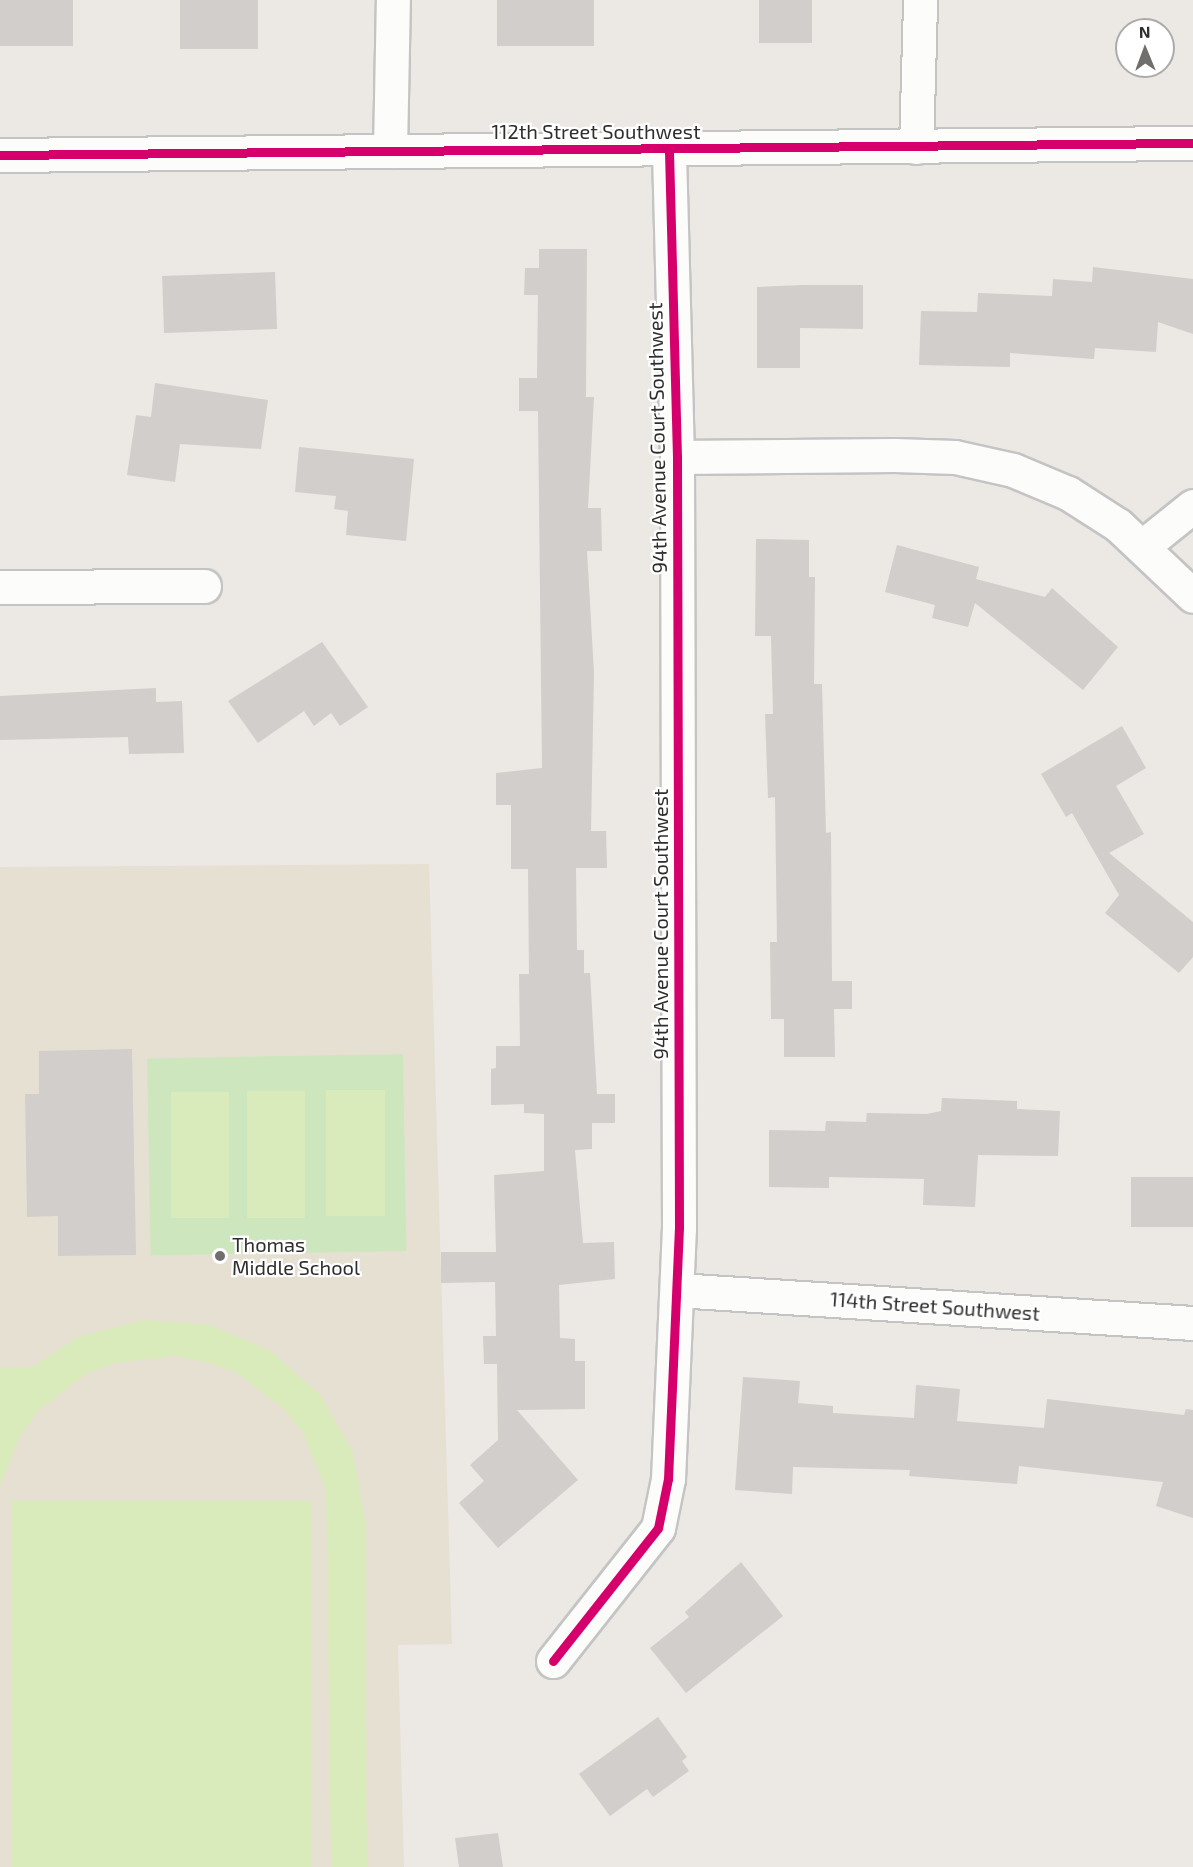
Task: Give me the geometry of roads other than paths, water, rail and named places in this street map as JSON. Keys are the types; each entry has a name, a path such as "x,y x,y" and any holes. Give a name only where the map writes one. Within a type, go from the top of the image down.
{"street":[{"path":"390,151 393,0"},
{"path":"916,147 920,0"},
{"name":"112th Street Southwest","path":"0,155 1193,143"},
{"name":"94th Avenue Court Southwest","path":"553,1661 658,1528 668,1479 677,1290 677,457 669,148"},
{"path":"677,457 955,457 1013,470 1068,493 1143,546 1193,596"},
{"path":"1143,546 1193,506"},
{"path":"0,587 204,586"},
{"name":"114th Street Southwest","path":"677,1290 1193,1323"}],"place":[{"name":"Thomas Middle School","path":"220,1256"}]}
